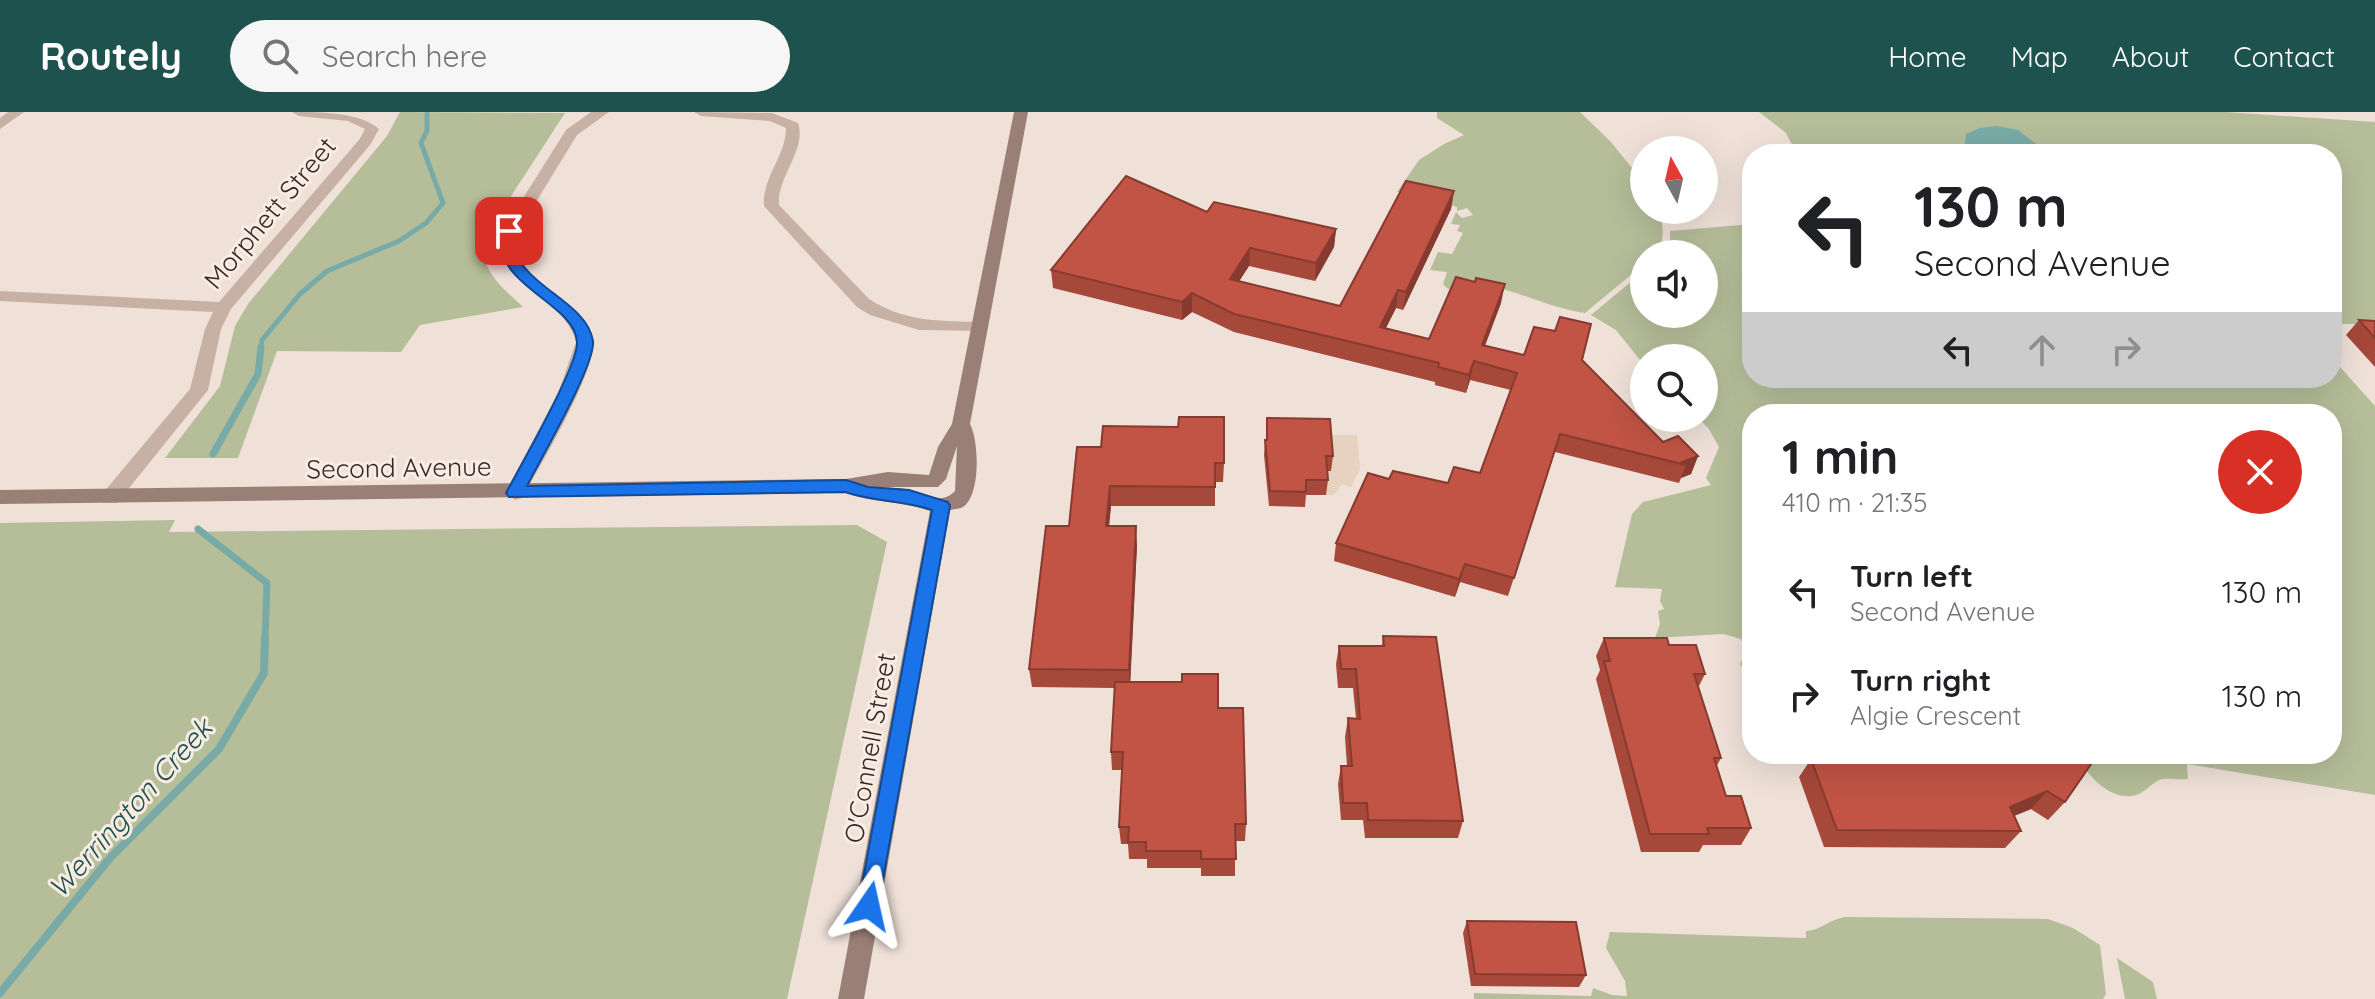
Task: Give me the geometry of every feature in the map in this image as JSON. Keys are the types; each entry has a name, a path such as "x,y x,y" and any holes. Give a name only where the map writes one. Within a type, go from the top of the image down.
{"street":[{"path":"0,125 17,112"},
{"name":"Morphett Street","path":"110,498 199,390 213,329 223,307 365,142 372,129 369,124 345,116 299,112"},
{"path":"515,493 578,369 586,343 581,327 520,273 507,251 506,238 571,133 585,120 602,112"},
{"path":"701,112 772,117 793,126 793,136 772,189 772,206 863,303 880,314 904,322 980,327"},
{"name":"O'Connell Street","path":"851,999 934,492 947,447 961,424 1021,112"},
{"path":"0,296 223,307"},
{"name":"O'Connell Street","path":"961,424 967,445 964,486"},
{"name":"Second Avenue","path":"0,497 515,493 846,486 866,493 909,496 934,492 955,479 964,486"},
{"path":"934,492 958,501 964,493 964,486"}],"green space":[{"path":"400,112 565,113 485,236 483,248 488,267 499,284 523,307 420,325 401,352 277,351 238,458 165,458 220,386 235,326 248,304 387,136"},
{"path":"1437,112 1580,112 1630,166 1630,224 1662,224 1662,240 1630,240 1630,276 1585,313 1485,285 1457,290 1448,288 1443,284 1447,272 1430,270 1438,252 1452,254 1463,233 1457,231 1460,225 1451,224 1456,212 1462,218 1473,215 1467,208 1457,211 1457,207 1410,192 1397,192 1419,160 1464,135 1437,118"},
{"path":"1759,112 2226,112 2375,122 2375,324 2342,324 2342,144 1792,144 1786,133"},
{"path":"1742,225 1742,388 2342,388 2342,369 2375,406 2375,795 2187,764 2342,764 2342,404 1742,404 1742,642 1741,639 1723,634 1655,638 1660,624 1658,611 1664,609 1660,601 1662,589 1615,587 1632,514 1643,502 1711,485 1706,478 1719,447 1711,432 1718,432 1718,344 1630,344 1630,348 1616,330 1591,315 1630,283 1630,328 1718,328 1718,240 1670,239 1670,231"},
{"path":"175,520 169,532 857,525 887,542 787,999 0,999 0,523"},
{"path":"2082,764 2187,764 2188,779 2162,779 2132,796 2113,793 2096,782"},
{"path":"1845,917 2048,919 2073,928 2100,945 2106,994 2103,999 1474,999 1474,993 1591,996 1593,988 1612,995 1627,996 1625,981 1606,948 1610,932 1806,938 1806,931"},
{"path":"2117,958 2153,982 2157,999 2125,999"}],"shaded area":[{"path":"1328,435 1357,435 1360,469 1351,487 1342,484 1334,495 1326,495 1324,471 1330,471"}],"water":[{"path":"1997,126 2018,130 2036,144 1965,144 1966,134"}],"building":[{"path":"1126,176 1207,212 1214,202 1336,229 1316,263 1250,248 1230,279 1340,306 1406,181 1454,191 1406,292 1398,290 1380,327 1429,339 1456,277 1505,284 1482,345 1524,355 1534,327 1555,331 1560,317 1591,324 1582,360 1630,409 1630,432 1653,432 1663,442 1678,436 1698,456 1682,462 1686,465 1560,434 1514,578 1465,564 1459,579 1336,543 1368,473 1389,479 1393,471 1448,483 1454,467 1480,473 1517,373 1474,361 1469,375 1438,367 1439,363 1234,314 1192,293 1182,302 1051,270"},
{"path":"2359,320 2375,321 2375,338"},
{"path":"1179,417 1224,417 1224,463 1215,463 1215,487 1110,486 1106,526 1136,526 1129,670 1029,669 1046,526 1069,526 1077,447 1101,447 1103,426 1178,427"},
{"path":"1267,418 1330,419 1333,456 1326,456 1328,480 1306,480 1306,492 1270,491 1265,440"},
{"path":"1383,636 1436,637 1463,821 1368,820 1367,803 1343,803 1341,766 1352,766 1348,718 1360,719 1356,669 1341,669 1339,646 1384,646"},
{"path":"1604,638 1667,638 1669,645 1696,645 1705,674 1694,674 1721,758 1714,758 1726,796 1741,796 1751,828 1707,828 1709,834 1650,834 1604,661 1610,661"},
{"path":"1182,674 1218,674 1218,708 1243,708 1246,824 1235,824 1236,859 1201,859 1201,851 1146,851 1146,842 1128,842 1129,827 1119,827 1123,752 1111,752 1115,682 1182,682"},
{"path":"1813,764 2091,764 2065,802 2047,791 2010,807 2021,831 1837,830"},
{"path":"1467,921 1576,922 1586,975 1475,974"}],"waterway":[{"name":"Werrington Creek","path":"261,349 262,340 300,294 327,271 399,241 426,223 443,203 421,143 427,131 427,112"},
{"name":"Werrington Creek","path":"213,454 258,374 261,347"},
{"name":"Werrington Creek","path":"198,529 267,583 265,640"},
{"name":"Werrington Creek","path":"0,993 110,858 219,749 264,673 265,638"}],"route":[{"path":"509,231 505,245 515,266 581,327 586,343 578,369 515,493 846,486 866,493 909,496 941,506 869,906"}]}
